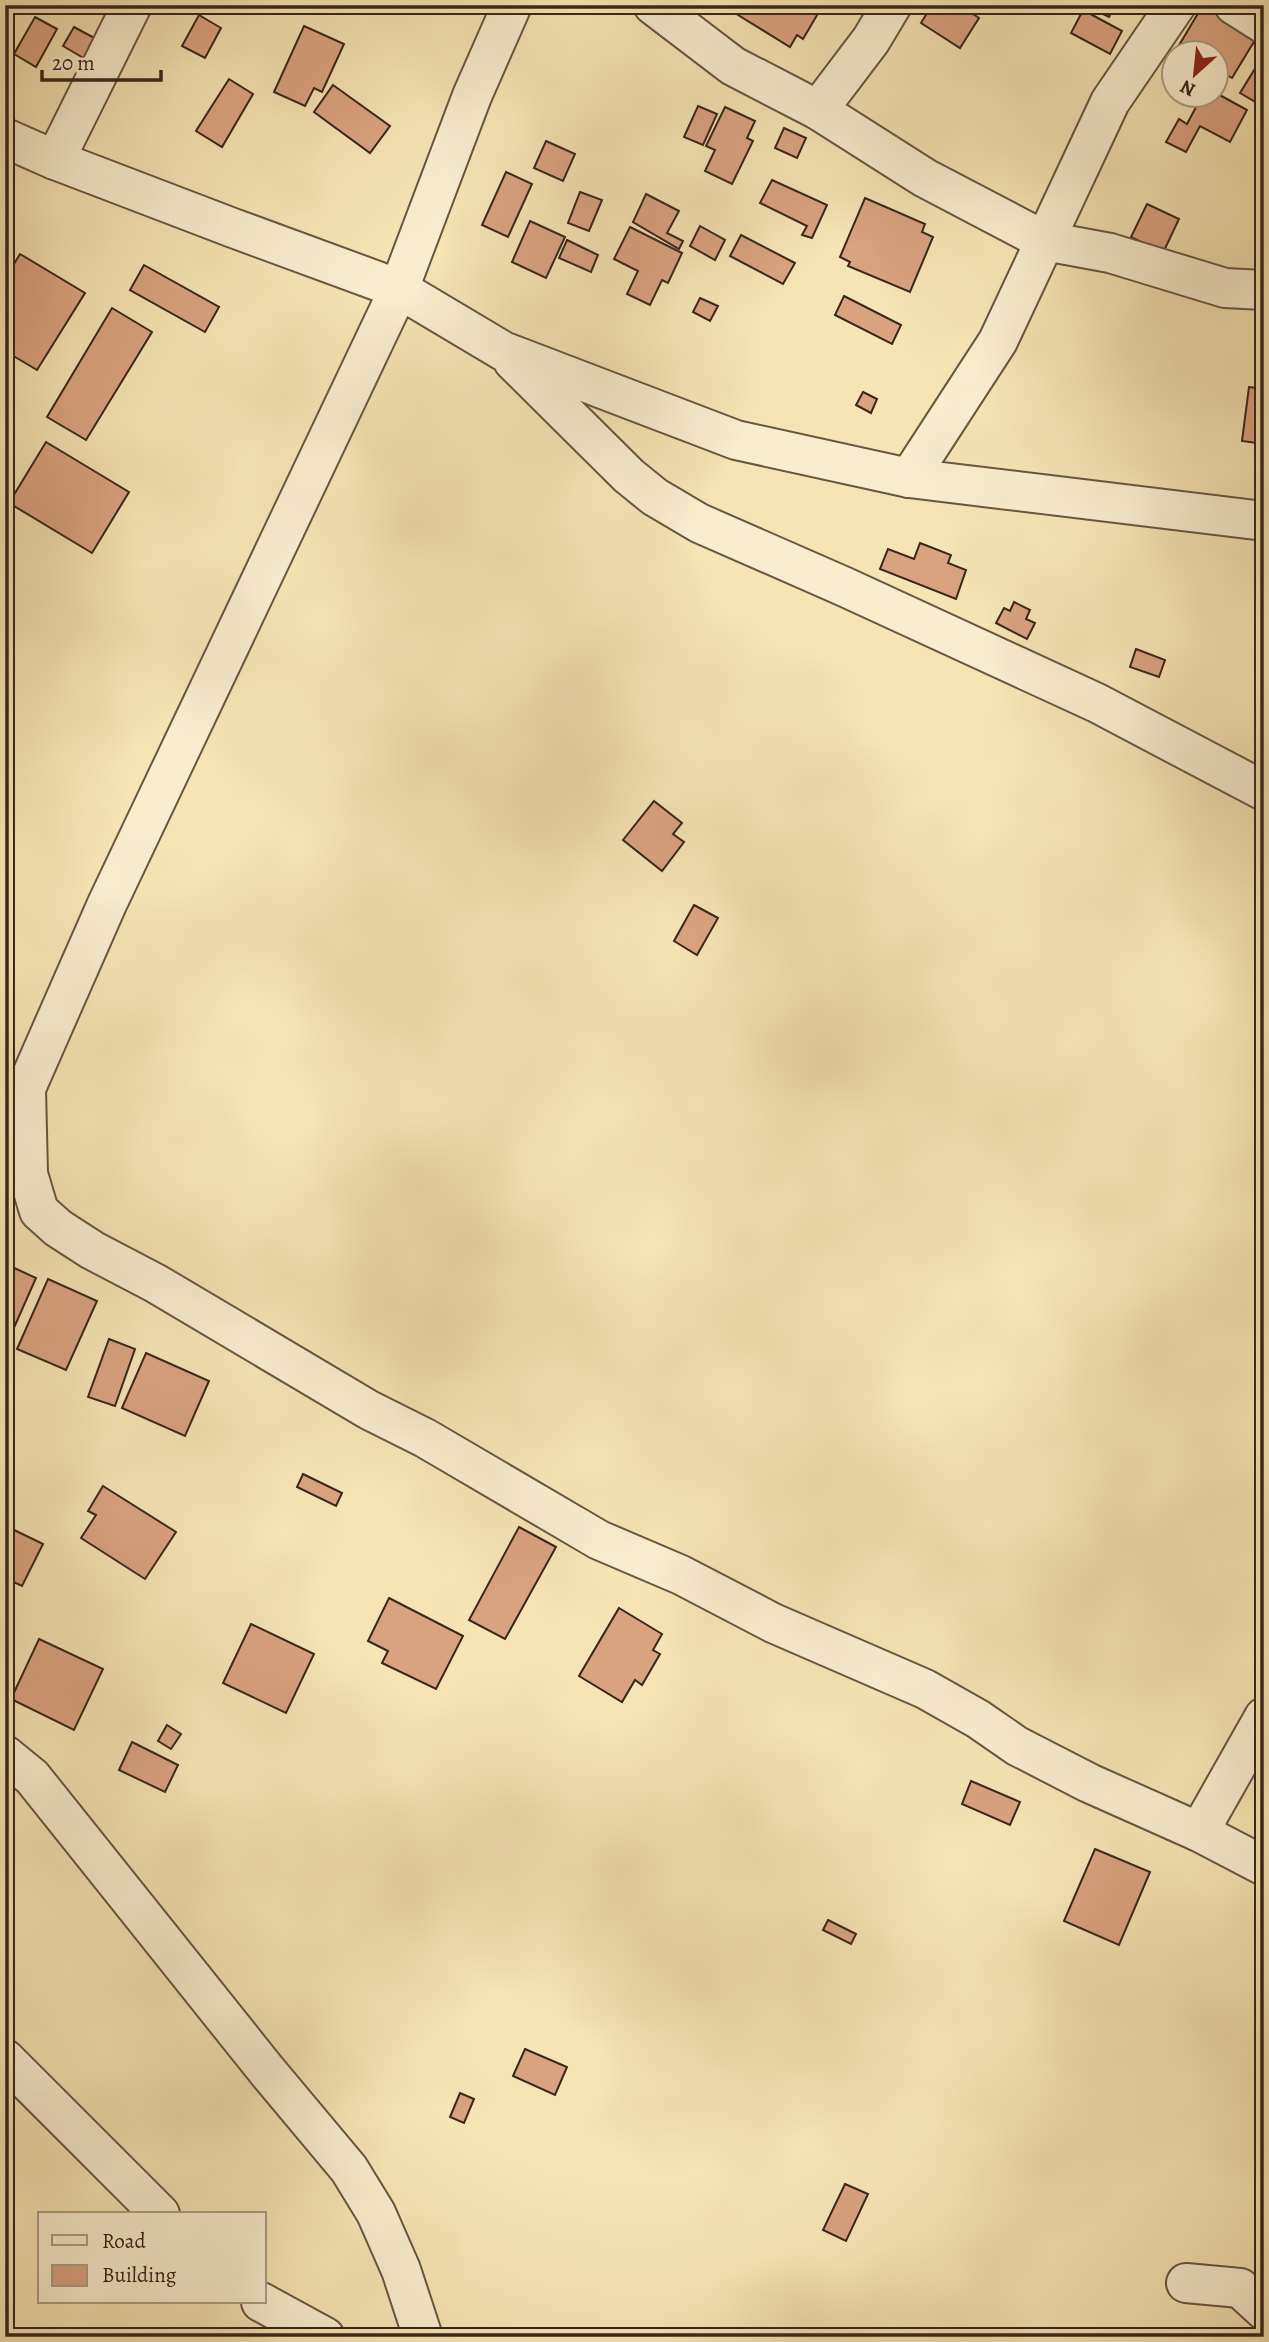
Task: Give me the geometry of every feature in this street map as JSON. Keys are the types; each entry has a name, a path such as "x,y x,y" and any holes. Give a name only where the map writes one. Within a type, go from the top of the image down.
{"street":[{"path":"55,160 132,5"},
{"path":"5,1134 107,904 399,289 472,96 512,5"},
{"path":"653,5 733,66 818,110 925,178 1045,242 1110,253 1226,288 1264,290"},
{"path":"818,110 871,40 892,5"},
{"path":"909,478 998,341 1110,102 1176,5"},
{"path":"1234,5 1264,24"},
{"path":"10,149 55,160 399,289 503,351 736,440 909,478 1264,522"},
{"path":"503,351 629,476 655,497 699,523 1097,703 1264,791"},
{"path":"26,1089 28,1174 39,1211 58,1228 92,1251 155,1283 369,1410 425,1438 599,1539 681,1575 774,1623 925,1689 1029,1752 1089,1783 1199,1832 1264,1866"},
{"path":"1199,1832 1264,1717"},
{"path":"5,1755 32,1777 267,2071 349,2169 376,2213 401,2270 423,2337"},
{"path":"5,2059 158,2212"},
{"path":"1186,2283 1240,2288 1264,2310"},
{"path":"265,2304 325,2337"}],"building":[{"path":"744,5 812,5 820,10 803,39 797,35 790,47 738,15"},
{"path":"932,5 959,5 979,18 960,48 921,23"},
{"path":"1084,5 1115,5 1109,17"},
{"path":"1203,5 1209,5 1246,28 1255,40 1232,78 1230,38 1183,38"},
{"path":"1083,10 1122,31 1110,54 1071,33"},
{"path":"199,15 221,28 205,58 182,46"},
{"path":"35,17 57,29 36,67 14,54"},
{"path":"304,26 344,44 322,92 314,88 305,106 274,92"},
{"path":"74,27 109,46 97,66 63,46"},
{"path":"1264,54 1264,107 1240,93"},
{"path":"229,79 253,94 222,147 196,131"},
{"path":"333,85 390,126 370,153 314,112"},
{"path":"1230,101 1247,110 1230,142 1200,126 1186,152 1166,142 1179,119 1187,124 1196,108 1230,108"},
{"path":"698,106 717,114 703,145 684,137"},
{"path":"725,107 755,121 747,138 753,141 732,184 705,171 715,150 706,146"},
{"path":"784,128 806,138 797,158 775,148"},
{"path":"546,141 575,154 563,181 534,168"},
{"path":"506,172 532,184 508,237 482,225"},
{"path":"772,180 827,205 812,238 802,235 807,226 760,203"},
{"path":"580,192 602,200 589,231 568,223"},
{"path":"646,194 679,211 667,233 683,241 679,249 633,222"},
{"path":"865,198 925,224 922,232 933,237 910,292 848,266 850,262 840,257"},
{"path":"1147,204 1179,219 1163,253 1131,237"},
{"path":"530,221 565,237 546,278 512,262"},
{"path":"700,226 725,240 715,260 690,246"},
{"path":"630,227 682,253 668,283 662,280 650,305 627,294 638,271 614,259"},
{"path":"741,235 795,263 783,284 730,256"},
{"path":"567,240 598,255 591,272 559,258"},
{"path":"20,254 85,293 37,370 5,351 5,279"},
{"path":"144,265 219,307 205,332 130,290"},
{"path":"844,296 901,325 892,344 835,315"},
{"path":"700,298 718,306 710,321 693,312"},
{"path":"112,308 152,332 86,440 47,417"},
{"path":"1249,387 1264,389 1264,444 1242,441"},
{"path":"863,392 877,399 871,413 856,405"},
{"path":"46,442 129,492 92,553 9,503"},
{"path":"920,543 951,555 948,563 966,570 956,599 880,569 888,549 914,559"},
{"path":"1014,602 1030,610 1026,619 1035,623 1027,639 996,623 1004,608 1010,611"},
{"path":"1136,649 1165,660 1159,677 1130,667"},
{"path":"654,801 682,823 673,834 684,842 662,871 623,840"},
{"path":"694,905 718,918 697,955 674,941"},
{"path":"10,1266 36,1278 5,1348 5,1277"},
{"path":"48,1279 97,1301 66,1370 17,1349"},
{"path":"109,1339 135,1349 115,1406 88,1397"},
{"path":"146,1353 209,1381 185,1436 122,1408"},
{"path":"303,1474 342,1493 336,1506 297,1487"},
{"path":"103,1486 176,1532 145,1579 81,1538 96,1515 88,1511"},
{"path":"6,1526 43,1544 22,1586 5,1578"},
{"path":"519,1527 556,1547 505,1639 469,1620"},
{"path":"389,1598 463,1636 436,1689 382,1663 388,1651 368,1641"},
{"path":"619,1608 662,1634 653,1650 660,1654 642,1685 635,1680 622,1702 579,1676"},
{"path":"251,1624 314,1654 286,1713 223,1683"},
{"path":"39,1639 103,1669 74,1730 11,1699"},
{"path":"167,1725 181,1734 171,1749 158,1741"},
{"path":"132,1742 178,1765 165,1792 119,1770"},
{"path":"971,1781 1020,1802 1010,1825 962,1804"},
{"path":"1095,1849 1150,1872 1119,1945 1064,1921"},
{"path":"828,1920 856,1934 851,1944 823,1930"},
{"path":"525,2049 567,2067 555,2095 513,2076"},
{"path":"460,2093 474,2099 464,2123 450,2117"},
{"path":"845,2184 868,2194 846,2241 823,2230"}]}
